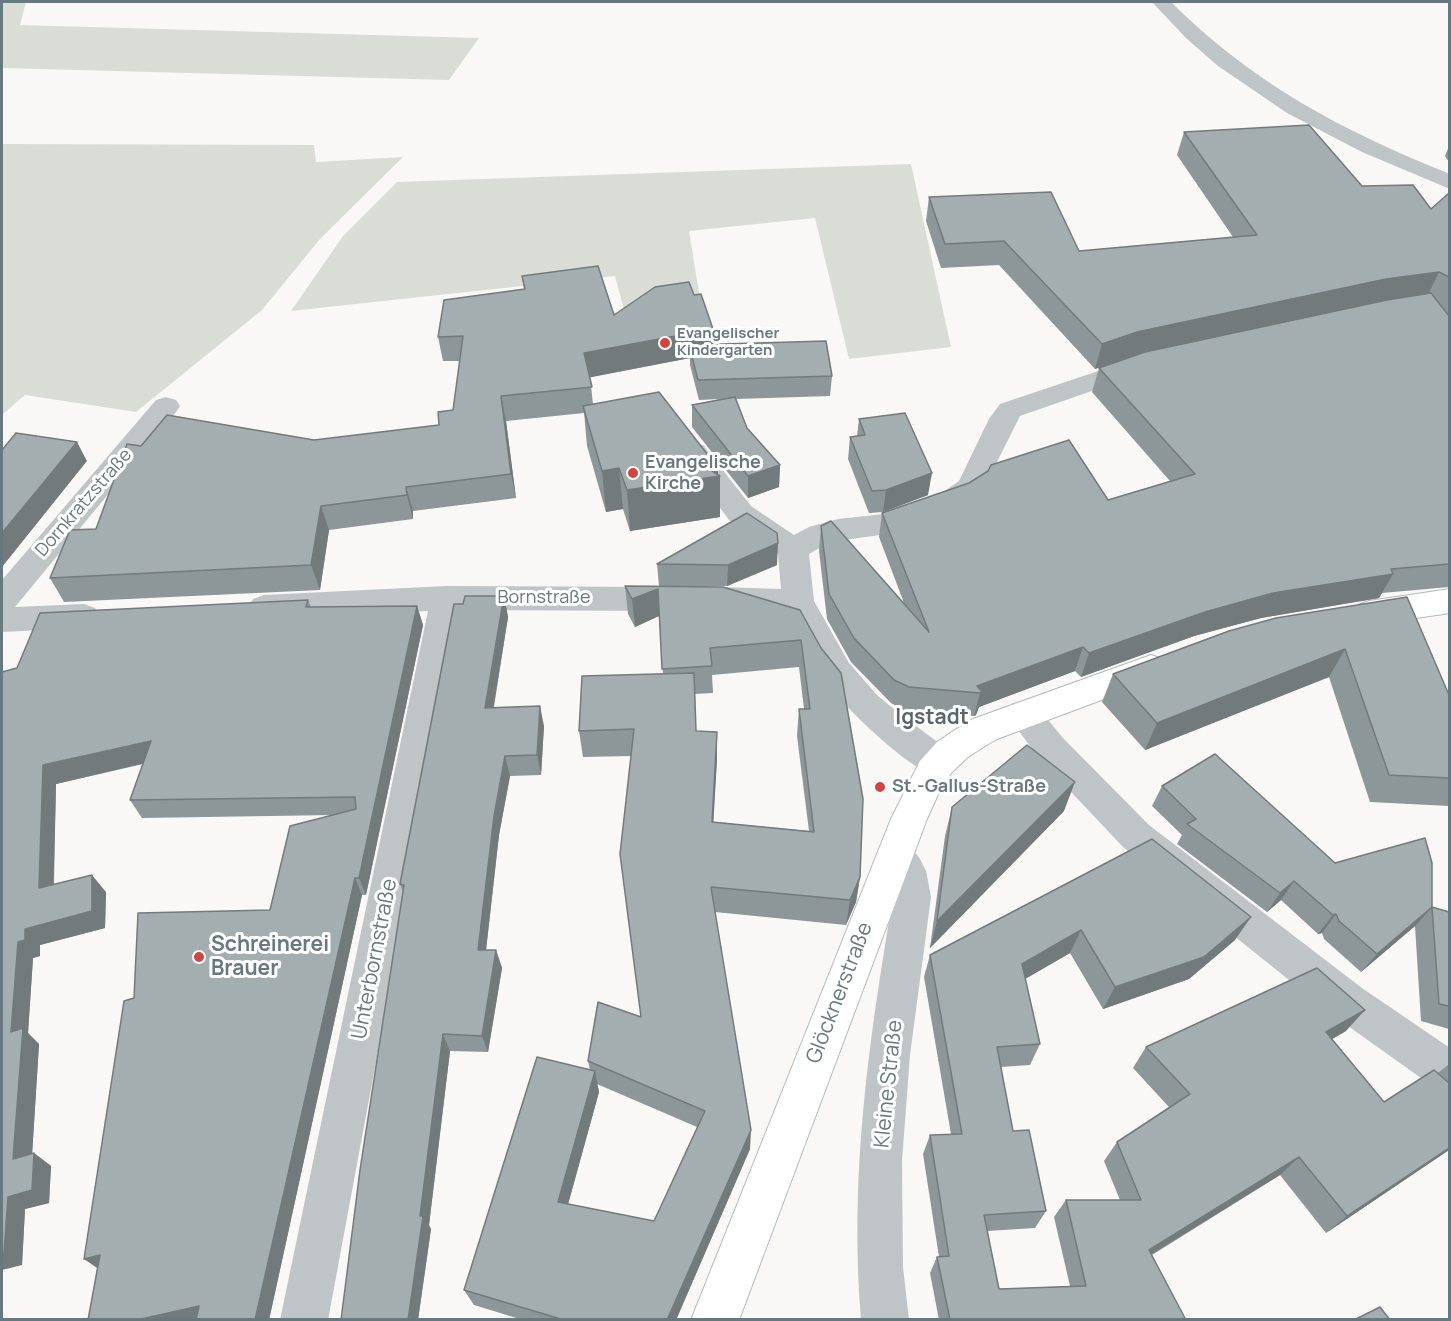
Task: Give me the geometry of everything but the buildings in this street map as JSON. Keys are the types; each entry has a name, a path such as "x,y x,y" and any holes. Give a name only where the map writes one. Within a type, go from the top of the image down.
{"main road":[{"path":"1336,618 1449,601"},
{"name":"Glöcknerstraße","path":"714,1320 895,854 916,803 939,762 963,741 985,729 1174,660"}],"street":[{"path":"1161,2 1245,77 1278,100 1352,141 1449,182"},
{"path":"793,549 820,534 838,529 887,524 953,499 971,487 1003,419 1010,410 1131,367 1165,360"},
{"name":"Dornkratzstraße","path":"2,601 166,406"},
{"path":"675,428 740,513 793,549"},
{"path":"793,549 798,601 842,680 885,723 939,762"},
{"name":"Bornstraße","path":"237,608 446,598 798,601"},
{"name":"Unterbornstraße","path":"304,1320 446,598"},
{"path":"2,620 107,615"},
{"path":"1023,714 1051,748 1136,836 1348,1002 1449,1073"},
{"name":"Kleine Straße","path":"885,1320 878,1267 882,1121 912,897 907,872 895,854"}],"shaded area":[{"path":"2,2 26,2 20,25 479,38 449,80 2,68"},
{"path":"2,144 314,145 316,162 403,157 320,239 262,310 136,412 25,395 2,415"},
{"path":"911,164 951,347 849,359 815,218 689,231 700,299 625,314 615,276 291,311 343,236 397,182"}],"place":[{"name":"Evangelischer Kindergarten","path":"665,343"},
{"name":"Evangelische Kirche","path":"633,473"},
{"name":"St.-Gallus-Straße","path":"880,787"},
{"name":"Schreinerei Brauer","path":"199,957"}],"district":[{"name":"Igstadt","path":"932,718"}]}
